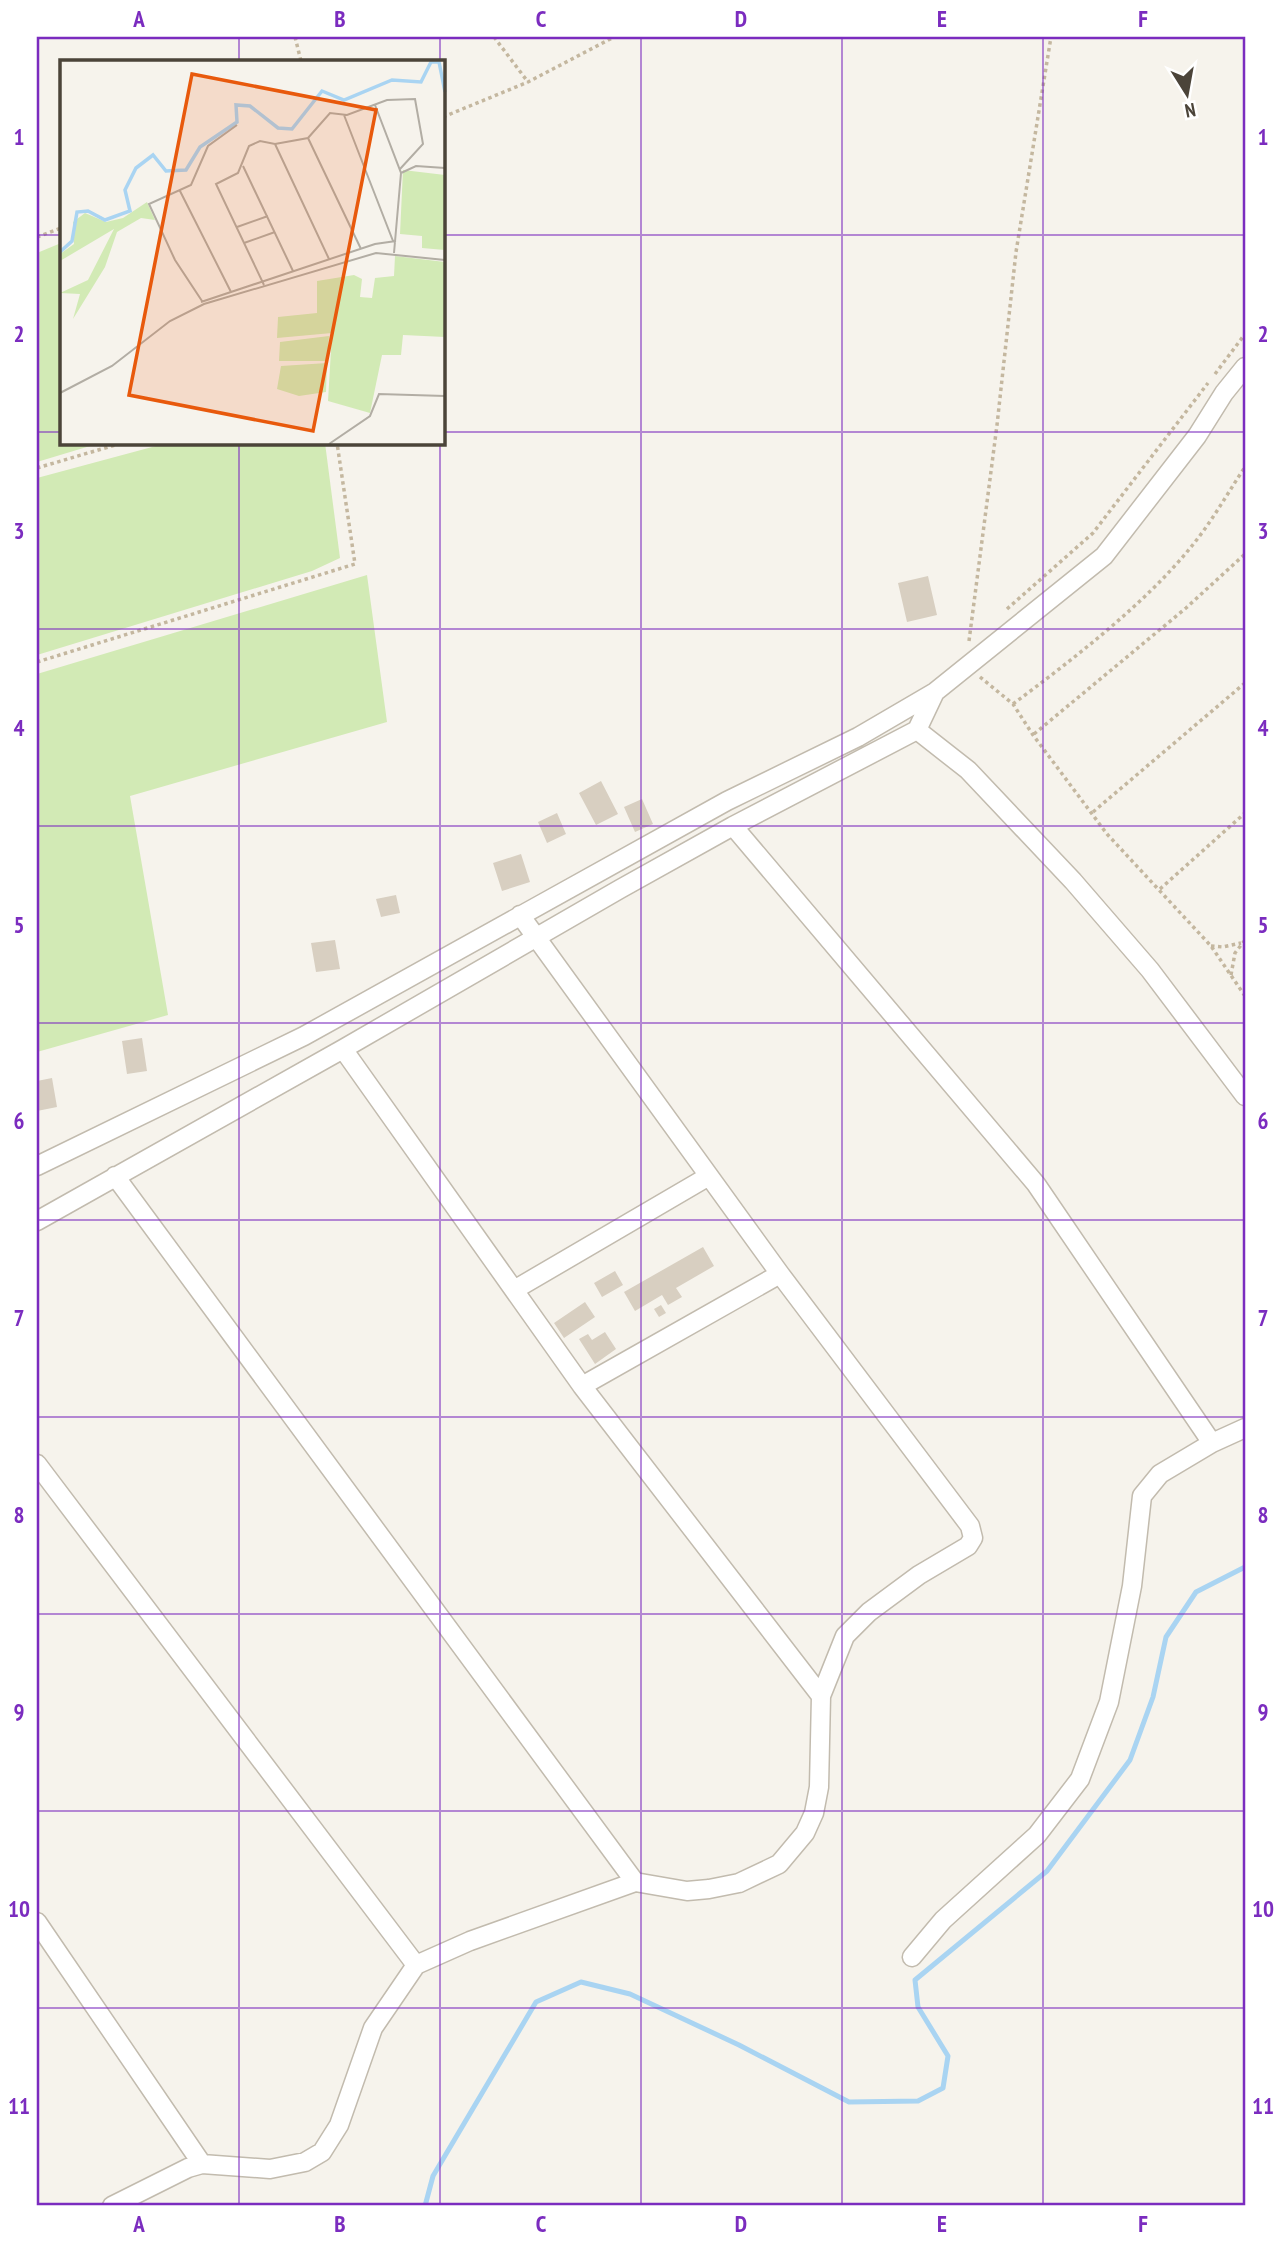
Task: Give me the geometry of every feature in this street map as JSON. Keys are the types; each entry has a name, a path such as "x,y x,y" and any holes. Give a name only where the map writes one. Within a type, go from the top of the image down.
{"street":[{"path":"37,1166 304,1036 726,801 858,737 935,692 1104,556 1245,367"},
{"path":"37,1221 733,826 918,730 935,692"},
{"path":"918,730 968,770 1073,881 1150,971 1245,1096"},
{"path":"733,826 1036,1184 1212,1443"},
{"path":"112,2206 188,2168 202,2164 270,2169 305,2162 322,2152 339,2125 373,2028 416,1965 470,1941 635,1882 687,1891 709,1889 739,1883 779,1864 805,1833 814,1813 819,1787 821,1696 845,1636 869,1612 919,1575 968,1546 973,1538 970,1526 883,1407 780,1274 520,915"},
{"path":"343,1049 582,1386 821,1696"},
{"path":"115,1176 635,1882"},
{"path":"514,1290 709,1176"},
{"path":"582,1386 780,1274"},
{"path":"912,1957 943,1920 1037,1835 1080,1779 1110,1702 1132,1586 1142,1496 1160,1474 1212,1443 1245,1428"},
{"path":"37,1464 416,1965"},
{"path":"37,1922 202,2164"}],"path":[{"path":"295,37 301,60"},
{"path":"494,37 528,82"},
{"path":"444,117 528,82 614,37"},
{"path":"979,634 969,643 1016,253 1051,37"},
{"path":"37,237 60,229"},
{"path":"1000,616 1093,533 1245,334"},
{"path":"37,468 119,444"},
{"path":"37,662 355,564 337,444"},
{"path":"1013,704 1065,665 1191,548 1245,467"},
{"path":"1033,735 1186,608 1245,554"},
{"path":"966,666 1013,704 1107,834 1211,946 1245,996"},
{"path":"1093,813 1245,684"},
{"path":"1160,889 1245,813"},
{"path":"1211,946 1223,947 1244,941"},
{"path":"1231,975 1235,953 1244,941"}],"green space":[{"path":"60,243 60,444 97,444 37,462 37,253"},
{"path":"163,444 325,444 340,558 312,571 37,655 37,478"},
{"path":"367,575 387,722 130,796 168,1015 37,1052 37,674"}],"building":[{"path":"928,576 937,615 907,622 898,583"},
{"path":"601,781 618,814 596,825 579,793"},
{"path":"642,799 653,824 635,832 624,807"},
{"path":"557,813 566,834 547,843 538,822"},
{"path":"521,854 530,882 502,891 493,863"},
{"path":"396,895 400,913 381,917 376,899"},
{"path":"335,940 340,969 316,972 311,943"},
{"path":"142,1038 147,1071 127,1074 122,1041"},
{"path":"52,1078 57,1107 37,1111 37,1081"},
{"path":"703,1247 714,1266 676,1288 682,1297 668,1305 662,1295 635,1311 624,1292"},
{"path":"615,1271 623,1285 602,1297 594,1283"},
{"path":"585,1302 595,1317 564,1338 554,1323"},
{"path":"661,1305 666,1313 659,1317 654,1309"},
{"path":"605,1332 616,1349 595,1364 579,1339 588,1334 592,1340"}],"waterway":[{"path":"425,2206 433,2176 536,2002 581,1982 630,1994 739,2045 849,2102 918,2101 943,2088 948,2056 918,2007 915,1980 1047,1871 1130,1760 1153,1697 1166,1637 1196,1592 1245,1567"}]}
